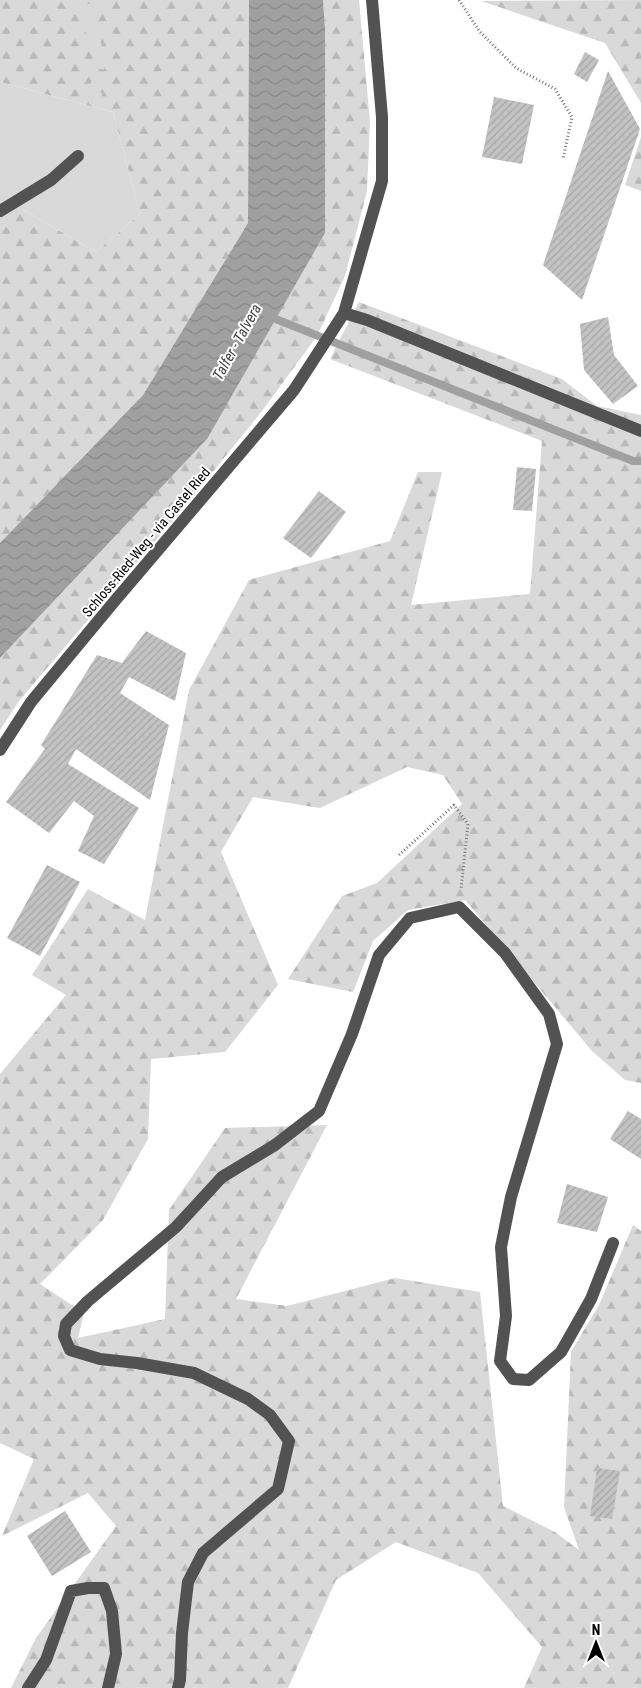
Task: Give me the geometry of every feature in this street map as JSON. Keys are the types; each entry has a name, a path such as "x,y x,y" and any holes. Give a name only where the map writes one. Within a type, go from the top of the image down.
{"street":[{"path":"372,0 382,116 382,181 344,313 413,338 641,431"},
{"path":"0,211 51,180 78,156"},
{"name":"Schloss-Ried-Weg - via Castel Ried","path":"0,750 31,702 294,390 344,313"},
{"path":"178,1688 188,1582 203,1554 278,1489 289,1441 270,1415 248,1399 194,1373 100,1359 70,1350 64,1336 66,1324 88,1301 176,1227 222,1177 275,1145 319,1112 352,1034 379,955 410,918 459,908 505,953 548,1014 557,1044 511,1198 501,1247 506,1316 500,1360 514,1379 529,1380 561,1352 592,1300 613,1243"},
{"path":"28,1688 46,1660 72,1591 88,1588 104,1588 112,1611 116,1654 108,1688"}],"path":[{"path":"459,0 480,32 516,68 555,90 572,117 563,159"},
{"path":"399,856 454,805 468,824 459,908"}],"green space":[{"path":"0,0 249,0 248,223 143,395 0,543 0,201 25,211 96,252 140,214 113,112 0,82"},
{"path":"323,0 359,0 370,122 367,191 345,276 317,336 262,411 190,500 19,701 0,730 0,658 207,439 325,28"},
{"path":"641,0 641,103 605,43 481,1"},
{"path":"0,82 113,112 140,214 96,252 25,211 0,201"},
{"path":"641,137 641,191 625,185"},
{"path":"359,302 562,379 597,406 641,415 641,1083 625,1080 592,1051 465,900 408,910 373,941 353,992 288,979 342,896 377,883 462,804 443,775 407,767 320,808 253,797 221,852 278,985 225,1052 151,1059 148,1139 103,1220 40,1284 84,1313 78,1338 165,1319 169,1210 225,1128 327,1125 236,1299 287,1306 395,1278 480,1292 503,1506 555,1532 579,1550 564,1507 571,1352 600,1303 633,1225 641,1231 641,1688 524,1688 542,1647 478,1573 396,1542 336,1580 288,1688 11,1688 36,1638 116,1526 88,1493 2,1536 34,1459 0,1443 0,1074 66,995 32,975 88,889 145,920 189,690 249,580 390,541 418,472 442,472 411,605 530,594 542,441 330,359"}],"water":[{"name":"Talfer - Talvera","path":"249,0 323,0 325,28 325,233 207,439 0,658 0,543 143,395 248,223"}],"building":[{"path":"585,52 599,60 587,82 574,74"},
{"path":"608,71 640,129 582,300 543,265"},
{"path":"494,97 534,105 522,164 482,157"},
{"path":"608,317 614,355 638,386 613,404 584,370 580,324"},
{"path":"517,467 536,469 532,511 513,510"},
{"path":"319,491 346,512 311,558 283,538"},
{"path":"146,631 186,653 175,701 129,677 120,693 169,725 150,800 76,749 68,764 139,808 104,864 78,851 94,816 74,801 49,833 6,802 45,749 41,745 97,655 122,663"},
{"path":"47,865 80,882 40,956 7,938"},
{"path":"628,1111 641,1119 641,1159 610,1139"},
{"path":"567,1184 608,1197 597,1232 557,1223"},
{"path":"597,1468 620,1471 612,1519 590,1516"},
{"path":"65,1511 91,1552 52,1576 27,1536"}],"waterway":[{"name":"Talfer - Talvera","path":"268,316 633,461 641,461"}],"tunnel":[{"path":"78,156 95,105 99,61 85,3 82,0"}]}
